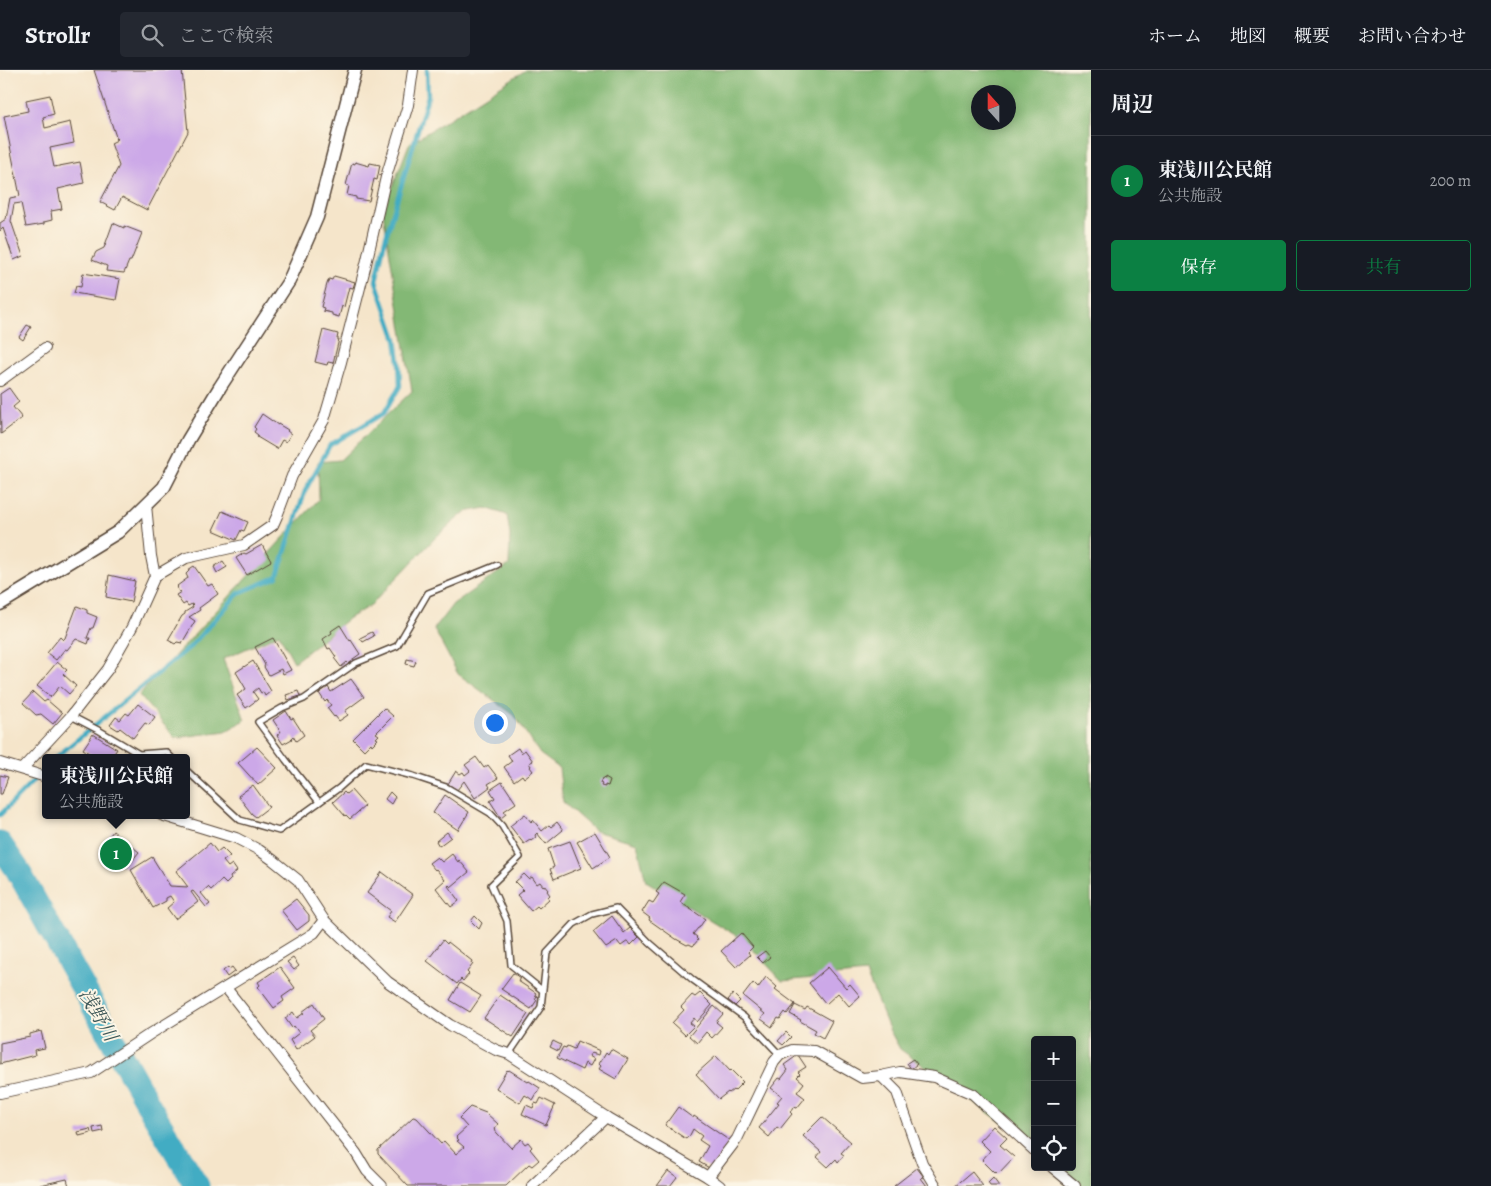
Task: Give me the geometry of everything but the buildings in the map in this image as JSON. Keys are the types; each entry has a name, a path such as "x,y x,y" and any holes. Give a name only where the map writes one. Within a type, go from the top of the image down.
{"street":[{"path":"0,604 118,532 164,487 188,440 220,387 289,281 317,218 355,70"},
{"path":"155,576 186,558 244,545 272,525 277,516 292,476 324,420 364,273 386,177 408,105 413,70"},
{"path":"0,381 45,348"},
{"path":"26,770 75,718 108,669 132,628 155,576 146,505"},
{"path":"0,763 42,776"},
{"path":"174,819 236,838 259,850 298,880 324,920 388,982 450,1025 496,1050 509,1054 606,1117 720,1186"},
{"path":"0,1094 91,1073 150,1034 314,933 324,920"},
{"path":"226,988 356,1153 367,1171 382,1186"},
{"path":"708,1178 737,1139 774,1062 780,1055 792,1050 814,1051 862,1078 900,1072 934,1077 973,1094 1031,1147"},
{"path":"881,1076 896,1092 922,1163 936,1186"},
{"path":"532,1186 606,1117"},
{"path":"1057,1171 1075,1186"}],"lane":[{"path":"319,802 258,722 282,708 304,699 356,663 397,646 428,593 497,564"},
{"path":"75,718 100,730 139,754 166,752 168,754"},
{"path":"190,774 240,820 279,831 339,788 366,764 446,787 490,813 502,826 520,857 491,885 507,921 512,965 542,990"},
{"path":"509,1054 541,1007 547,953 574,924 592,914 616,908 650,943 693,980 744,1017 780,1055"}],"green space":[{"path":"526,70 1091,70 1091,1186 1067,1186 1055,1171 1076,1171 1076,1036 1031,1036 1031,1143 900,1049 889,1029 866,973 782,981 745,941 646,881 637,843 595,831 563,802 559,768 540,754 514,715 458,674 434,629 453,604 509,565 510,535 507,515 486,508 465,512 437,536 371,605 349,618 294,662 279,634 223,659 245,720 226,731 175,738 139,695 319,499 318,462 340,460 412,391 383,212 409,144"}],"waterway":[{"path":"60,754 190,647 239,593 277,577 305,491 330,445 384,413 400,386 396,339 376,281 385,240 428,96 427,70"},
{"path":"0,815 42,772"},
{"name":"浅野川","path":"0,844 17,869 152,1111 197,1186"}],"place":[{"name":"東浅川公民館","path":"116,854"}]}
